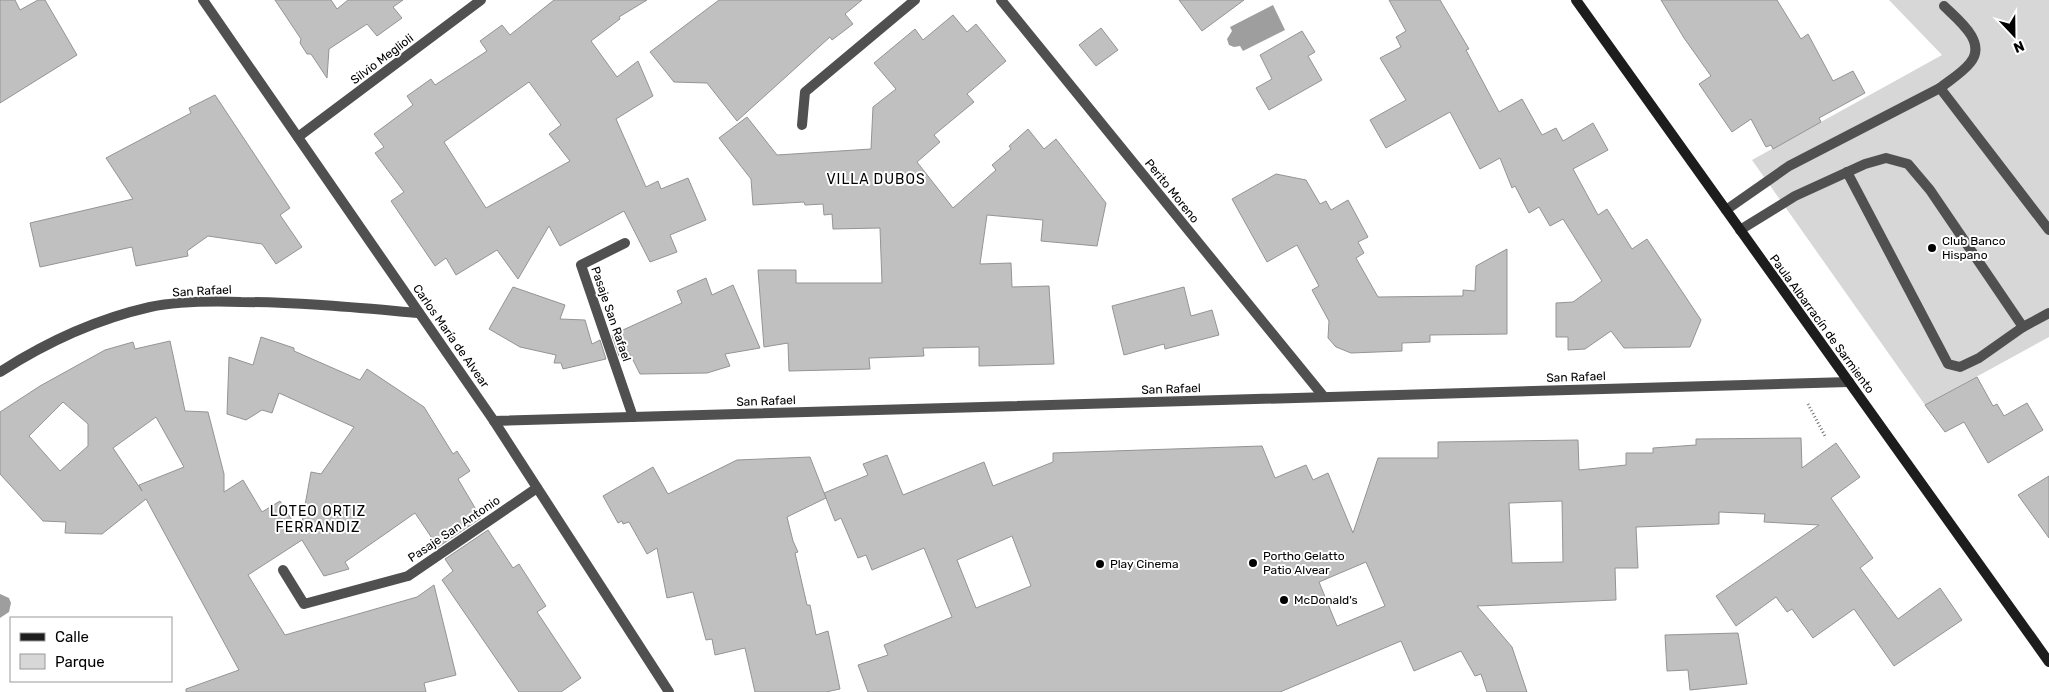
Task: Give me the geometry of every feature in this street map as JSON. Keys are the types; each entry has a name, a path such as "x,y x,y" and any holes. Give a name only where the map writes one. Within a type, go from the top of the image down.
{"main road":[{"name":"Paula Albarracín de Sarmiento","path":"1576,0 2049,662"}],"street":[{"name":"Carlos María de Alvear","path":"203,0 494,421 669,692"},
{"name":"Silvio Meglioli","path":"298,137 481,0"},
{"path":"802,125 806,92 915,0"},
{"name":"Perito Moreno","path":"1001,0 1324,397"},
{"path":"1726,210 1789,166 1940,88 1972,62 1976,46 1972,35 1944,6"},
{"path":"1940,88 2049,230"},
{"path":"1740,230 1795,196 1865,164 1886,158 1908,164 1930,190 2023,327"},
{"path":"1847,172 1948,364 1960,366 1979,358 2023,327 2049,313"},
{"name":"Pasaje San Rafael","path":"624,243 582,265 633,417"},
{"name":"San Rafael","path":"0,372 49,344 76,332 150,307 196,301 270,301 419,313"},
{"name":"San Rafael","path":"494,421 1849,382"},
{"name":"Pasaje San Antonio","path":"283,570 304,604 408,576 537,488"}],"path":[{"path":"1797,383 1824,436"}],"green space":[{"name":"Club Banco Hispano","path":"1889,0 2049,0 2049,337 1925,405 1752,160 1942,55"}],"shaded area":[{"path":"1273,5 1285,30 1243,51 1240,46 1234,47 1229,45 1227,39 1232,31 1230,27"},
{"path":"0,594 9,598 11,603 9,612 0,618"}],"building":[{"path":"0,0 15,0 20,10 38,0 45,0 77,55 0,103"},
{"path":"275,0 331,0 337,9 348,0 403,0 393,7 402,18 377,36 367,24 329,49 327,78 311,54 307,54 300,43 301,39"},
{"path":"554,0 647,0 619,17 620,19 591,41 617,77 638,61 653,96 616,119 646,187 658,181 661,189 688,178 706,220 670,235 677,252 650,262 624,211 560,246 549,226 518,279 497,250 456,275 446,258 435,266 391,201 404,192 375,153 384,147 374,134 413,105 407,96 431,79 435,85 487,51 480,41 502,25 510,35","holes":["529,82 561,125 549,134 570,161 486,208 444,142"]},
{"path":"719,0 862,0 845,14 853,24 832,40 830,37 737,121 707,83 674,82 650,52"},
{"path":"1179,0 1244,0 1202,31"},
{"path":"1389,0 1440,0 1469,49 1466,50 1499,112 1522,99 1542,135 1556,128 1563,141 1593,123 1608,150 1573,169 1598,215 1607,209 1632,249 1647,239 1701,320 1690,347 1624,348 1611,331 1585,349 1568,350 1568,337 1556,337 1556,303 1573,302 1602,281 1563,219 1550,226 1539,207 1529,213 1515,186 1512,188 1500,158 1480,169 1450,112 1386,148 1370,120 1406,100 1380,58 1401,47 1396,37 1406,31"},
{"path":"1661,0 1777,0 1801,39 1808,34 1833,81 1853,71 1865,93 1819,118 1821,122 1773,149 1771,145 1766,147 1751,119 1732,132 1699,84 1711,76 1684,38"},
{"path":"953,15 967,32 976,24 1006,61 967,94 974,102 934,135 940,142 917,162 953,208 996,170 992,165 1011,149 1009,146 1028,129 1044,149 1056,139 1106,203 1097,246 1041,241 1043,220 987,215 980,264 1011,263 1012,287 1049,286 1054,364 979,366 979,347 923,348 924,356 869,358 870,369 789,371 788,343 764,347 758,270 796,270 796,283 882,283 880,228 833,229 832,214 824,215 823,204 805,205 804,202 753,205 751,179 719,138 747,117 777,155 871,149 873,107 896,89 874,63 915,29 923,40"},
{"path":"1101,28 1118,50 1096,66 1079,45"},
{"path":"1302,31 1315,52 1308,56 1322,80 1269,110 1256,88 1272,79 1260,55"},
{"path":"215,95 290,208 280,215 302,247 276,264 262,244 208,236 187,251 188,256 136,266 132,247 40,267 30,223 133,199 106,158 191,113 189,108"},
{"path":"1276,174 1306,180 1320,204 1326,201 1331,210 1348,200 1368,237 1358,242 1364,253 1356,258 1378,297 1463,296 1463,290 1475,291 1476,266 1507,249 1507,334 1430,335 1430,342 1402,343 1402,351 1351,353 1336,347 1328,338 1329,321 1312,290 1319,286 1297,245 1267,262 1232,199"},
{"path":"706,278 712,295 733,285 760,348 725,354 730,366 707,373 640,374 630,354 619,356 612,335 682,303 677,291"},
{"path":"513,287 565,305 560,319 585,320 592,344 600,340 606,359 563,369 561,363 554,363 556,355 520,347 489,329"},
{"path":"1184,287 1191,316 1212,310 1219,335 1165,349 1164,344 1124,355 1112,306"},
{"path":"261,337 294,348 294,351 360,380 367,369 424,407 453,454 457,451 470,471 458,479 481,518 438,547 415,513 345,562 349,569 324,576 302,540 248,575 285,635 417,597 434,585 456,675 424,683 426,692 186,692 186,689 239,670 146,499 102,534 65,533 66,522 43,521 0,474 0,412 40,386 105,350 133,342 135,349 170,341 185,411 208,412 224,474 224,492 243,480 262,512 280,501 300,533 311,472 321,474 354,427 279,393 272,413 262,410 246,420 227,414 229,357 253,365","holes":["63,402 88,424 88,446 60,471 29,436","156,417 184,467 139,485 142,491 113,448"]},
{"path":"1977,377 1993,406 1997,404 2004,416 2027,403 2043,430 1988,463 1964,422 1945,432 1925,405"},
{"path":"1801,438 1802,468 1836,443 1860,477 1831,498 1873,558 1860,568 1898,619 1940,588 1962,620 1894,666 1854,609 1813,638 1792,609 1787,612 1776,597 1736,626 1716,596 1819,525 1764,522 1765,514 1719,512 1719,524 1636,527 1638,568 1615,568 1616,600 1477,606 1512,647 1527,692 1487,692 1481,674 1475,676 1461,651 1414,671 1401,641 1280,692 868,692 858,665 888,655 884,645 952,617 924,548 872,570 866,555 858,558 841,518 835,521 824,493 868,475 863,464 887,455 903,495 984,462 993,486 1053,462 1053,453 1262,446 1275,478 1306,465 1313,480 1328,473 1353,533 1378,458 1438,458 1438,442 1578,440 1579,470 1626,465 1626,453 1653,453 1653,448 1696,445 1696,439","holes":["1562,501 1563,562 1512,563 1509,503","1012,536 1031,586 976,608 957,560","1366,562 1385,606 1337,626 1319,582"]},
{"path":"810,457 826,498 787,517 798,552 795,553 807,605 810,605 816,635 828,631 840,689 826,692 755,692 745,648 715,655 712,639 706,640 693,592 667,598 657,548 647,554 629,522 623,524 622,521 618,523 603,496 653,467 668,494 737,460"},
{"path":"2049,476 2049,538 2018,495"},
{"path":"488,530 513,568 519,564 546,606 537,612 581,678 561,692 519,692 442,580 453,571 445,559"},
{"path":"1738,633 1747,684 1690,690 1688,670 1667,671 1665,635"}],"place":[{"name":"Club Banco Hispano","path":"1932,248"},
{"name":"Portho Gelatto Patio Alvear","path":"1253,563"},
{"name":"Play Cinema","path":"1100,564"},
{"name":"McDonald's","path":"1284,600"}],"district":[{"name":"VILLA DUBOS","path":"876,179"},
{"name":"LOTEO ORTIZ FERRANDIZ","path":"318,520"}]}
